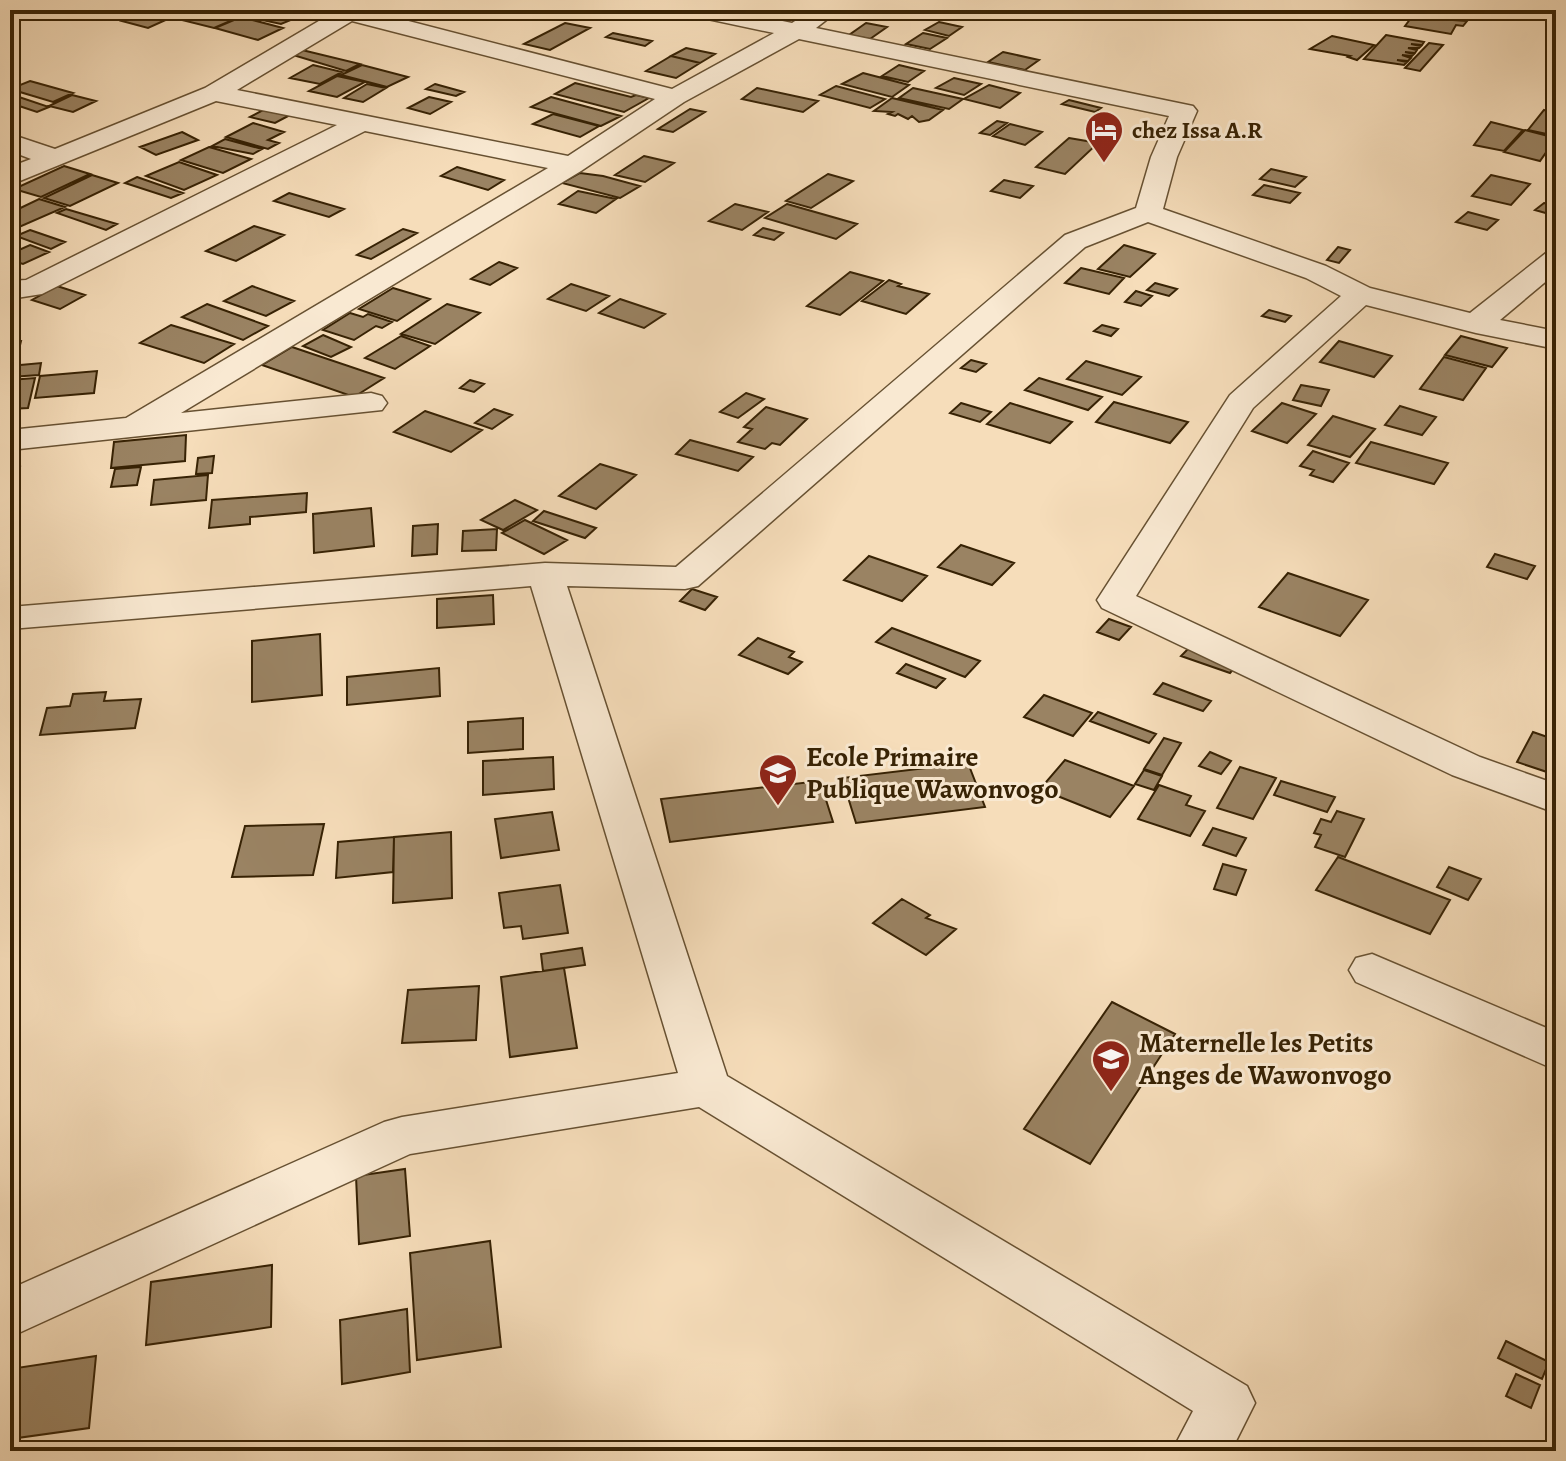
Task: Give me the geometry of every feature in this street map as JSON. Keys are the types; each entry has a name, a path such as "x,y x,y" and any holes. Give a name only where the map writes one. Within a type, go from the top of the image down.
{"street":[{"path":"697,10 1184,111 1164,157 1148,213"},
{"path":"131,429 572,165 675,97 796,31 828,10"},
{"path":"10,177 214,93 346,11 675,97"},
{"path":"214,93 572,165"},
{"path":"10,290 32,288 363,122"},
{"path":"10,142 57,159"},
{"path":"10,618 545,574 685,578 1075,241 1148,213 1316,272 1360,294 1476,324 1556,340"},
{"path":"1476,324 1556,259"},
{"path":"1360,294 1241,402 1115,600 1466,766 1556,799"},
{"path":"10,440 371,403"},
{"path":"545,574 706,1087"},
{"path":"1372,970 1556,1052"},
{"path":"10,1314 402,1136 706,1087 1227,1403 1201,1451"}],"building":[{"path":"192,10 235,19 214,28 174,18"},
{"path":"269,10 298,17 281,24 253,18"},
{"path":"144,12 170,18 148,28 122,21"},
{"path":"1414,14 1467,21 1463,26 1456,25 1451,34 1405,26"},
{"path":"241,17 283,28 258,40 215,28"},
{"path":"939,22 962,27 949,36 925,30"},
{"path":"565,23 590,28 550,50 524,44"},
{"path":"866,23 887,27 870,39 849,35"},
{"path":"613,33 652,41 645,46 606,37"},
{"path":"923,33 947,38 930,49 906,44"},
{"path":"1386,35 1424,42 1422,45 1411,44 1421,46 1408,48 1417,50 1415,53 1405,52 1414,54 1412,56 1402,55 1411,58 1408,61 1397,60 1407,62 1404,65 1364,59"},
{"path":"1332,36 1374,45 1357,60 1310,49"},
{"path":"1429,43 1443,45 1420,71 1405,68"},
{"path":"686,48 715,54 700,63 671,56"},
{"path":"302,50 360,64 346,71 293,55"},
{"path":"1003,52 1039,60 1025,70 988,62"},
{"path":"671,56 700,63 676,78 646,71"},
{"path":"313,65 342,72 320,84 290,78"},
{"path":"362,65 408,77 387,87 341,75"},
{"path":"899,65 924,71 908,82 882,76"},
{"path":"863,73 909,85 892,97 842,84"},
{"path":"337,76 365,82 337,97 309,91"},
{"path":"954,78 981,84 964,95 936,88"},
{"path":"30,81 73,93 53,102 10,89"},
{"path":"575,83 631,97 649,98 624,112 555,94"},
{"path":"367,84 386,88 363,102 344,98"},
{"path":"435,84 464,92 456,96 426,89"},
{"path":"989,85 1020,93 1000,108 964,99"},
{"path":"836,86 885,99 870,108 820,95"},
{"path":"757,88 818,101 803,112 742,99"},
{"path":"913,88 963,99 949,109 899,98"},
{"path":"10,94 49,107 37,112 10,103"},
{"path":"72,95 96,101 73,112 49,106"},
{"path":"429,97 451,102 430,114 408,108"},
{"path":"551,97 621,116 601,126 531,107"},
{"path":"892,98 943,110 929,120 919,122 912,116 908,119 898,114 888,114 892,112 874,111"},
{"path":"1069,100 1101,108 1095,112 1062,104"},
{"path":"265,109 290,115 275,123 250,117"},
{"path":"690,109 705,112 673,132 658,129"},
{"path":"1544,110 1556,113 1556,136 1528,130"},
{"path":"553,114 599,126 580,137 533,124"},
{"path":"997,121 1007,123 990,135 980,133"},
{"path":"1491,122 1523,130 1504,151 1474,145"},
{"path":"253,123 284,132 268,140 279,143 268,149 226,137"},
{"path":"1010,124 1042,132 1025,145 993,136"},
{"path":"1525,130 1556,138 1540,161 1504,152"},
{"path":"182,132 198,140 156,155 140,147"},
{"path":"1069,138 1098,143 1065,174 1036,167"},
{"path":"225,139 262,149 253,154 212,146"},
{"path":"209,147 251,159 223,173 181,160"},
{"path":"644,156 674,163 645,182 615,175"},
{"path":"179,162 217,175 184,190 146,176"},
{"path":"64,166 90,174 41,197 14,189"},
{"path":"457,167 504,180 488,190 441,176"},
{"path":"1271,169 1306,177 1295,187 1260,179"},
{"path":"580,173 640,186 620,198 562,183"},
{"path":"828,174 853,181 811,208 786,201"},
{"path":"92,175 118,183 70,206 44,198"},
{"path":"1491,175 1530,184 1511,205 1472,196"},
{"path":"137,177 183,193 171,198 125,183"},
{"path":"1004,180 1033,186 1020,198 991,191"},
{"path":"1264,185 1300,193 1290,203 1253,195"},
{"path":"578,191 616,199 596,213 559,204"},
{"path":"289,193 344,209 329,217 274,201"},
{"path":"39,199 65,207 10,231 10,213"},
{"path":"1544,203 1556,206 1556,216 1535,210"},
{"path":"735,204 768,212 742,230 709,221"},
{"path":"787,204 857,224 836,239 765,218"},
{"path":"66,209 117,224 106,230 57,213"},
{"path":"1468,212 1498,220 1487,230 1456,222"},
{"path":"254,226 284,235 236,261 206,251"},
{"path":"763,228 783,233 774,240 754,235"},
{"path":"403,229 417,233 371,259 357,255"},
{"path":"30,230 65,242 51,249 16,236"},
{"path":"30,245 49,252 23,264 10,260 10,254"},
{"path":"1124,245 1155,254 1130,277 1098,269"},
{"path":"1338,247 1350,250 1339,263 1327,260"},
{"path":"499,262 517,268 490,285 471,279"},
{"path":"1081,268 1124,278 1109,294 1065,283"},
{"path":"850,272 883,281 840,315 807,306"},
{"path":"889,280 901,284 898,286 929,294 906,314 862,301"},
{"path":"1155,283 1177,289 1169,296 1147,290"},
{"path":"571,284 609,296 586,311 548,299"},
{"path":"57,286 85,295 60,309 32,300"},
{"path":"252,286 294,301 266,316 224,301"},
{"path":"393,288 430,299 397,321 359,309"},
{"path":"1136,291 1152,296 1141,306 1125,302"},
{"path":"620,299 665,314 644,328 599,313"},
{"path":"207,304 268,326 243,340 182,317"},
{"path":"447,304 480,313 435,344 401,334"},
{"path":"1269,310 1291,316 1285,322 1262,316"},
{"path":"350,313 363,317 368,314 392,322 382,328 376,326 354,340 323,330"},
{"path":"171,325 234,344 204,363 140,343"},
{"path":"1102,325 1118,329 1111,336 1094,331"},
{"path":"323,335 351,347 331,357 303,346"},
{"path":"401,336 430,346 395,369 365,358"},
{"path":"1461,336 1507,348 1492,367 1445,355"},
{"path":"21,341 16,362 10,363 10,342"},
{"path":"1339,341 1392,356 1374,377 1320,362"},
{"path":"292,347 384,378 354,397 262,365"},
{"path":"1444,357 1486,368 1463,400 1420,389"},
{"path":"971,360 986,364 976,372 961,368"},
{"path":"1086,361 1141,377 1122,395 1067,379"},
{"path":"41,363 39,375 10,377 10,366"},
{"path":"97,371 94,393 35,398 40,376"},
{"path":"35,378 28,408 10,409 10,380"},
{"path":"1039,378 1102,397 1088,410 1025,390"},
{"path":"470,380 484,384 474,392 460,388"},
{"path":"1301,385 1329,390 1321,406 1293,400"},
{"path":"746,393 764,399 738,418 720,412"},
{"path":"1114,402 1188,422 1170,443 1096,422"},
{"path":"961,403 991,412 980,422 950,413"},
{"path":"1010,403 1072,422 1050,443 987,424"},
{"path":"1282,403 1316,414 1287,443 1252,431"},
{"path":"1400,406 1436,417 1422,435 1385,425"},
{"path":"766,407 807,419 780,445 772,443 765,449 738,442 752,429 744,427"},
{"path":"494,409 512,415 492,429 475,423"},
{"path":"425,411 482,430 451,452 394,432"},
{"path":"1333,416 1375,429 1350,457 1308,445"},
{"path":"186,435 185,461 111,468 114,442"},
{"path":"690,440 753,457 738,471 676,454"},
{"path":"1371,442 1448,463 1434,484 1356,463"},
{"path":"1313,451 1349,463 1333,482 1310,475 1314,470 1300,466"},
{"path":"214,456 212,473 196,474 198,458"},
{"path":"600,464 636,475 596,509 559,496"},
{"path":"20,467 12,511 10,511 10,468"},
{"path":"141,467 137,485 111,487 115,469"},
{"path":"208,475 206,500 151,505 154,480"},
{"path":"307,493 306,512 250,517 250,524 209,528 212,500"},
{"path":"515,500 537,510 503,530 481,520"},
{"path":"371,508 374,546 314,553 313,514"},
{"path":"544,511 596,528 585,538 533,521"},
{"path":"525,520 567,540 544,554 502,533"},
{"path":"438,524 437,554 412,556 413,526"},
{"path":"497,529 496,550 462,551 463,531"},
{"path":"961,545 1014,563 992,585 938,567"},
{"path":"1495,554 1535,566 1527,579 1487,567"},
{"path":"869,556 927,576 902,601 844,580"},
{"path":"1288,573 1368,600 1340,636 1259,607"},
{"path":"692,589 717,597 705,610 680,601"},
{"path":"493,595 494,624 437,628 437,599"},
{"path":"1109,619 1131,627 1119,640 1097,632"},
{"path":"892,628 980,661 965,677 876,642"},
{"path":"320,634 322,695 252,702 252,641"},
{"path":"758,638 794,652 789,657 802,662 788,674 739,655"},
{"path":"1189,648 1237,665 1230,673 1181,656"},
{"path":"906,664 945,679 936,688 897,673"},
{"path":"439,668 440,696 347,705 347,677"},
{"path":"1163,683 1211,701 1203,711 1154,694"},
{"path":"106,692 104,701 141,699 135,728 40,735 47,708 70,706 73,694"},
{"path":"1044,695 1092,713 1073,736 1024,717"},
{"path":"1098,712 1156,734 1149,743 1090,721"},
{"path":"523,718 523,749 468,753 468,722"},
{"path":"1533,732 1556,740 1556,775 1517,762"},
{"path":"1164,738 1181,743 1162,775 1144,769"},
{"path":"1210,752 1231,761 1221,774 1199,766"},
{"path":"553,757 554,789 483,795 483,761"},
{"path":"1065,760 1134,786 1110,817 1040,789"},
{"path":"968,763 985,807 856,823 842,778"},
{"path":"1240,767 1276,778 1253,819 1217,808"},
{"path":"1144,770 1162,776 1154,790 1135,784"},
{"path":"820,781 833,822 670,842 661,799"},
{"path":"1281,781 1335,797 1327,812 1274,795"},
{"path":"1159,785 1191,796 1186,805 1205,811 1190,836 1138,819"},
{"path":"1337,811 1364,819 1345,857 1315,847 1321,835 1314,833 1321,819 1331,822"},
{"path":"552,812 559,850 501,858 495,819"},
{"path":"324,824 313,875 232,877 245,826"},
{"path":"1213,828 1246,838 1236,856 1203,845"},
{"path":"451,832 452,898 393,903 394,837"},
{"path":"394,837 393,872 336,878 338,842"},
{"path":"1338,857 1450,900 1430,934 1316,890"},
{"path":"1223,864 1246,870 1236,895 1214,889"},
{"path":"1449,867 1481,879 1468,900 1437,887"},
{"path":"560,885 568,933 523,939 521,926 504,928 499,893"},
{"path":"902,899 930,915 926,918 956,929 926,955 873,923"},
{"path":"582,948 585,965 543,971 541,954"},
{"path":"564,968 577,1048 510,1057 501,977"},
{"path":"479,986 476,1040 402,1043 408,990"},
{"path":"1112,1002 1175,1034 1090,1164 1024,1129"},
{"path":"405,1169 410,1236 359,1244 356,1176"},
{"path":"490,1241 501,1347 417,1360 410,1253"},
{"path":"272,1265 271,1327 146,1345 151,1282"},
{"path":"407,1309 410,1372 342,1384 340,1320"},
{"path":"1506,1341 1549,1362 1542,1379 1498,1358"},
{"path":"96,1356 89,1428 10,1439 10,1369"},
{"path":"1516,1374 1540,1385 1531,1408 1506,1396"}],"place":[{"name":"chez Issa A.R","path":"1104,164"},
{"name":"Ecole Primaire Publique Wawonvogo","path":"778,807"},
{"name":"Maternelle les Petits Anges de Wawonvogo","path":"1111,1093"}]}
